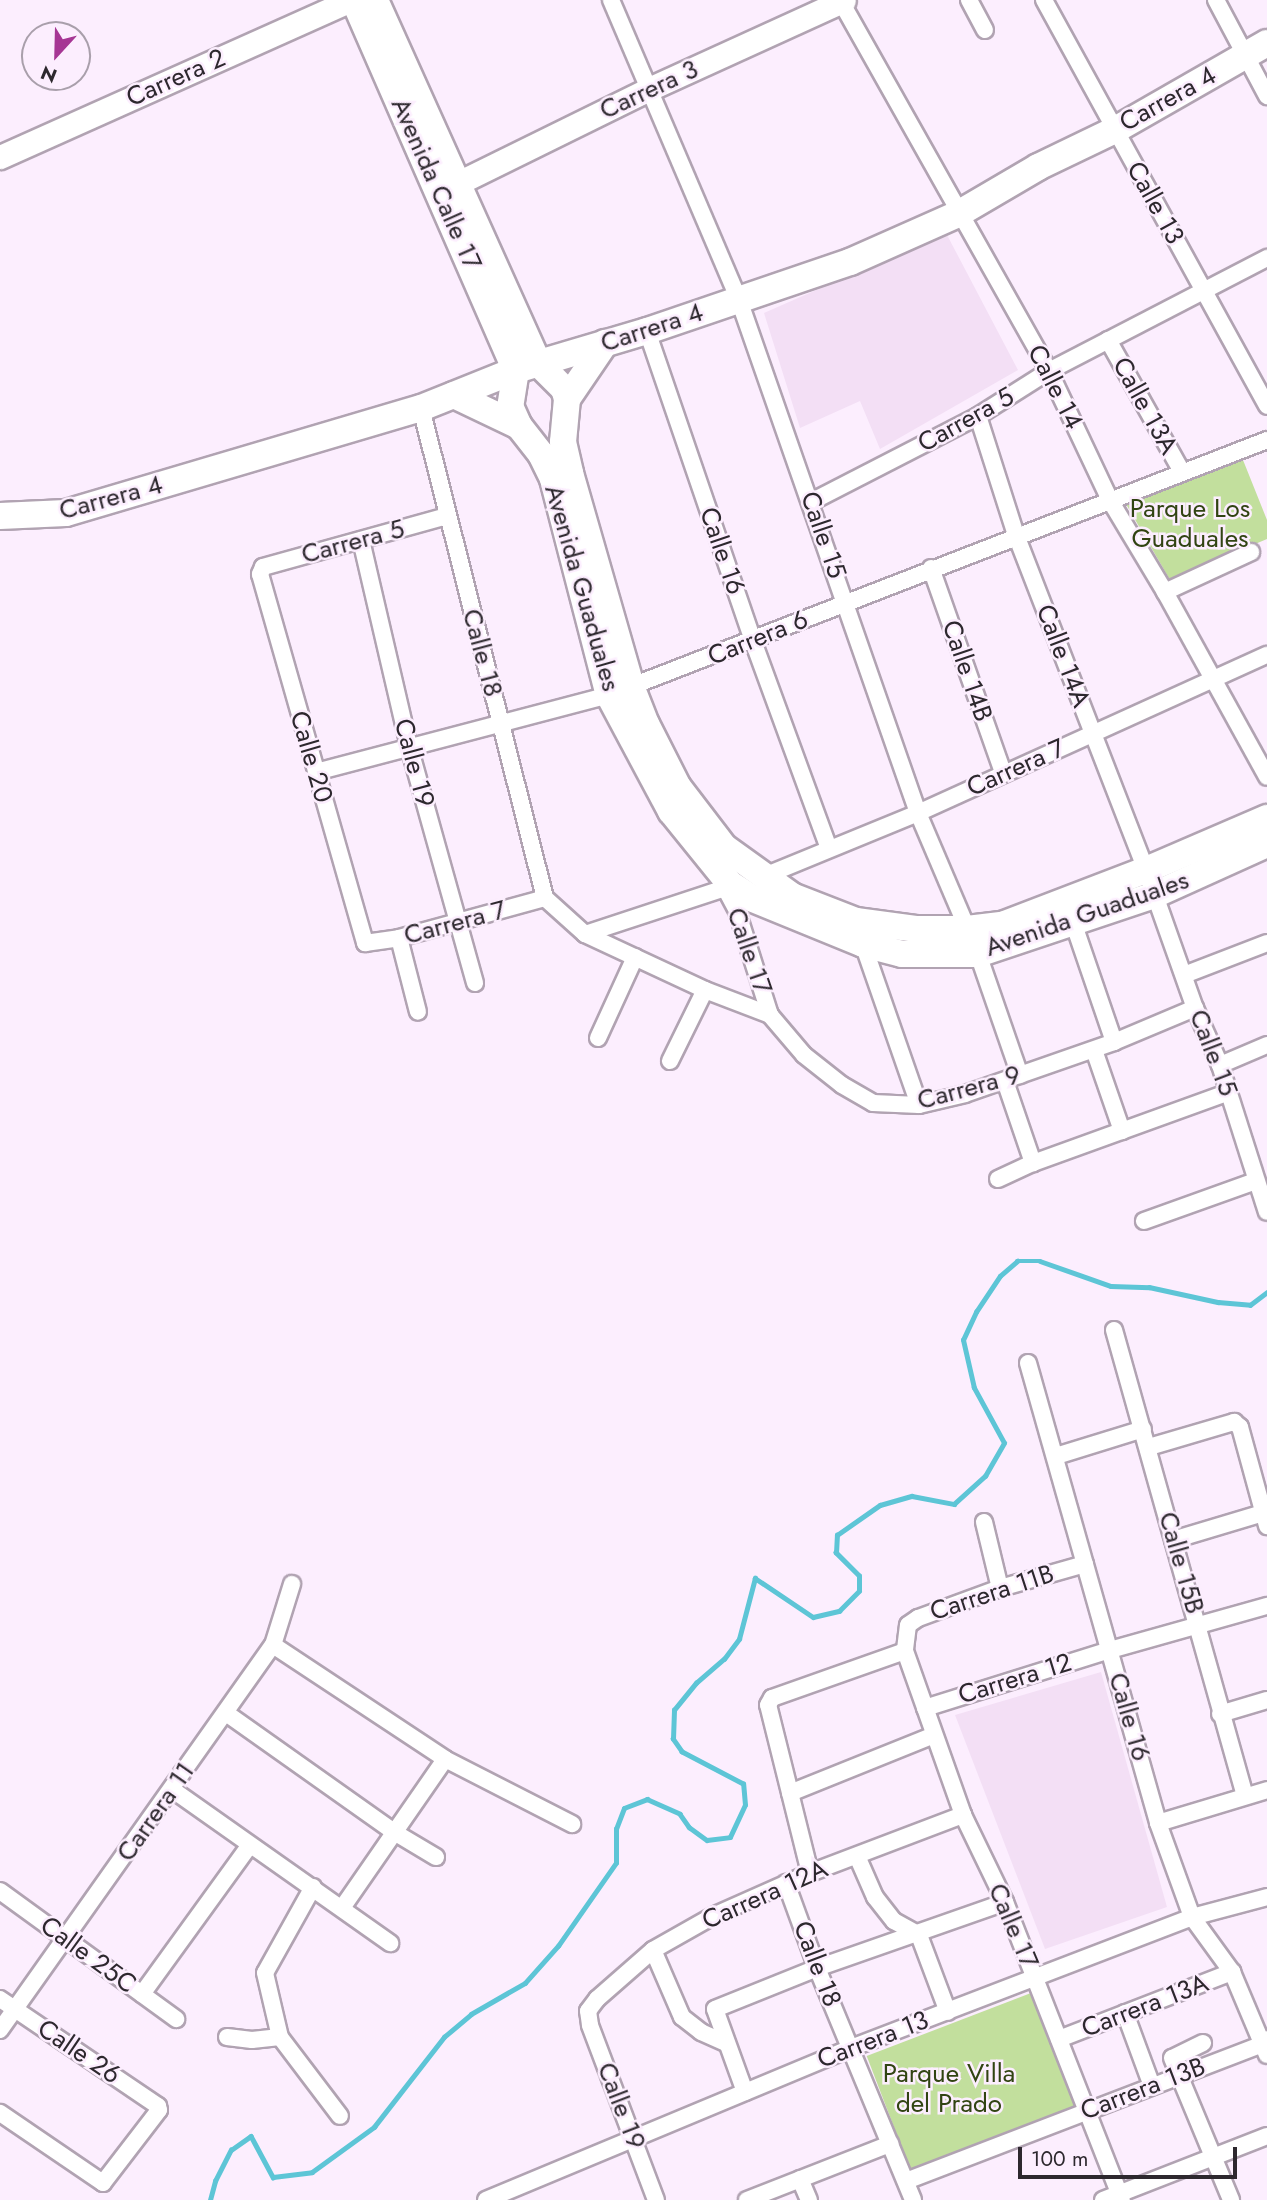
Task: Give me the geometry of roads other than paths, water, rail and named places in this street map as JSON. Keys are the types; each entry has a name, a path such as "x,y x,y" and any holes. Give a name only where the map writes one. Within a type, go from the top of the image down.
{"main road":[{"name":"Carrera 2","path":"0,157 353,0"},
{"name":"Avenida Calle 17","path":"353,0 527,366"},
{"name":"Avenida Calle 17","path":"374,0 456,184 527,366"},
{"name":"Carrera 3","path":"456,184 649,89 841,0"},
{"name":"Carrera 4","path":"0,516 66,513 421,408 527,366 647,331 850,262 958,214 1038,167 1115,130 1256,50"},
{"path":"567,400 605,343"},
{"path":"527,366 558,380 567,400"},
{"name":"Avenida Guaduales","path":"527,366 510,406 519,426 541,454 553,479 620,690 671,811 728,886 794,918 863,944 902,954 978,954 1073,922 1267,818"},
{"path":"454,395 519,426"},
{"name":"Avenida Guaduales","path":"567,400 563,442 620,690 646,724 678,788 724,847 762,877 792,896 856,921 917,929 967,929 1005,924 1150,882 1267,844"}],"street":[{"name":"Calle 15","path":"611,0 739,300 918,813 978,954 1033,1163"},
{"name":"Calle 14","path":"841,0 958,214 1049,371 1111,502 1165,592 1267,777"},
{"path":"970,0 985,30"},
{"name":"Calle 13","path":"1044,0 1267,406"},
{"path":"1216,0 1256,50 1267,96"},
{"name":"Carrera 5","path":"811,502 978,416 1049,371 1267,257"},
{"name":"Calle 16","path":"647,331 753,642 829,849"},
{"name":"Calle 13A","path":"1108,340 1182,472"},
{"name":"Calle 18","path":"421,408 545,898"},
{"name":"Calle 14A","path":"978,416 1016,535 1150,882"},
{"name":"Carrera 6","path":"316,772 410,750 620,690 753,642 931,568 1111,502 1267,440"},
{"name":"Carrera 5","path":"260,569 447,516"},
{"name":"Calle 19","path":"361,540 410,750 475,983"},
{"path":"1165,592 1251,552"},
{"name":"Calle 14B","path":"931,568 1003,773"},
{"name":"Calle 20","path":"260,569 365,943"},
{"name":"Carrera 7","path":"762,877 918,813 1267,655"},
{"name":"Calle 15","path":"1150,882 1195,1009 1259,1163 1256,1181 1267,1212"},
{"path":"585,934 728,886"},
{"name":"Calle 17","path":"728,886 771,1015"},
{"name":"Carrera 7","path":"365,943 399,938 545,898"},
{"name":"Carrera 9","path":"545,898 585,934 705,990 771,1015 804,1055 842,1085 873,1103 919,1105 1012,1078 1094,1050 1195,1009"},
{"path":"1073,922 1114,1042"},
{"path":"399,938 418,1012"},
{"path":"1184,975 1267,943"},
{"path":"863,944 919,1105"},
{"path":"598,1038 635,957"},
{"name":"Calle 17","path":"670,1061 705,990"},
{"path":"1220,1065 1267,1045"},
{"path":"1094,1050 1122,1131"},
{"path":"998,1179 1033,1163 1230,1093"},
{"path":"1144,1221 1256,1181"},
{"name":"Calle 15B","path":"1114,1330 1245,1796"},
{"name":"Calle 16","path":"1028,1363 1158,1823 1192,1917 1232,1972 1266,2046"},
{"path":"1149,1447 1234,1422 1240,1427 1265,1519 1173,1540"},
{"path":"1056,1456 1143,1429"},
{"path":"984,1522 1000,1588"},
{"name":"Carrera 11B","path":"790,1793 768,1705 772,1698 905,1651 908,1625 918,1618 1000,1588 1085,1564"},
{"name":"Carrera 11","path":"0,2030 173,1790 273,1645 292,1584"},
{"name":"Carrera 12","path":"925,1708 1110,1650 1267,1606"},
{"path":"273,1645 445,1759 572,1824"},
{"name":"Calle 17","path":"905,1651 963,1815 1005,1902 1121,2197"},
{"path":"1220,1714 1267,1700"},
{"path":"226,1713 394,1832 436,1857"},
{"name":"Carrera 12","path":"790,1793 934,1735"},
{"path":"342,1908 445,1759"},
{"path":"173,1790 390,1942"},
{"path":"1158,1823 1267,1790"},
{"path":"790,1793 810,1872"},
{"name":"Carrera 12A","path":"588,2011 653,1950 713,1916 810,1872 963,1815"},
{"path":"142,1994 250,1844"},
{"path":"857,1856 875,1897 894,1921 919,1935 948,2012"},
{"name":"Calle 18","path":"786,1883 817,1968 913,2200"},
{"path":"313,1887 265,1973 280,2037 340,2116"},
{"name":"Calle 25C","path":"0,1891 176,2019"},
{"name":"Carrera 13","path":"486,2200 851,2048 1192,1917 1267,1896"},
{"path":"745,2092 715,2009 817,1968 919,1935 1005,1902"},
{"path":"653,1950 682,2017 701,2032 726,2043"},
{"name":"Carrera 13A","path":"1059,2039 1232,1972"},
{"name":"Calle 26","path":"0,1999 158,2106 158,2114 106,2182 98,2182 0,2113"},
{"name":"Calle 19","path":"588,2011 590,2025 656,2200"},
{"path":"1125,2013 1152,2086"},
{"path":"228,2037 252,2040 280,2037"},
{"path":"1203,2043 1172,2058 1231,2200"},
{"name":"Carrera 13B","path":"906,2180 1087,2110 1266,2046"},
{"path":"1103,2200 1121,2197 1267,2136"},
{"path":"756,2198 890,2144"},
{"path":"800,2179 809,2200"}],"waterway":[{"path":"210,2200 215,2181 231,2150 251,2136 273,2177 312,2172 374,2127 444,2037 471,2014 525,1983 558,1946 616,1863 616,1829 624,1808 647,1799 680,1814 689,1827 707,1840 730,1837 745,1805 743,1784 682,1752 673,1739 674,1710 696,1683 724,1659 739,1639 755,1578 813,1617 839,1611 859,1591 859,1576 836,1553 837,1535 880,1505 912,1496 954,1504 985,1476 1004,1443 974,1388 963,1340 976,1312 1000,1276 1017,1261 1040,1261 1111,1286 1149,1287 1218,1302 1250,1305 1267,1292"}],"park label":[{"name":"Parque Los Guaduales","path":"1190,524"},
{"name":"Parque Villa del Prado","path":"949,2089"}]}
